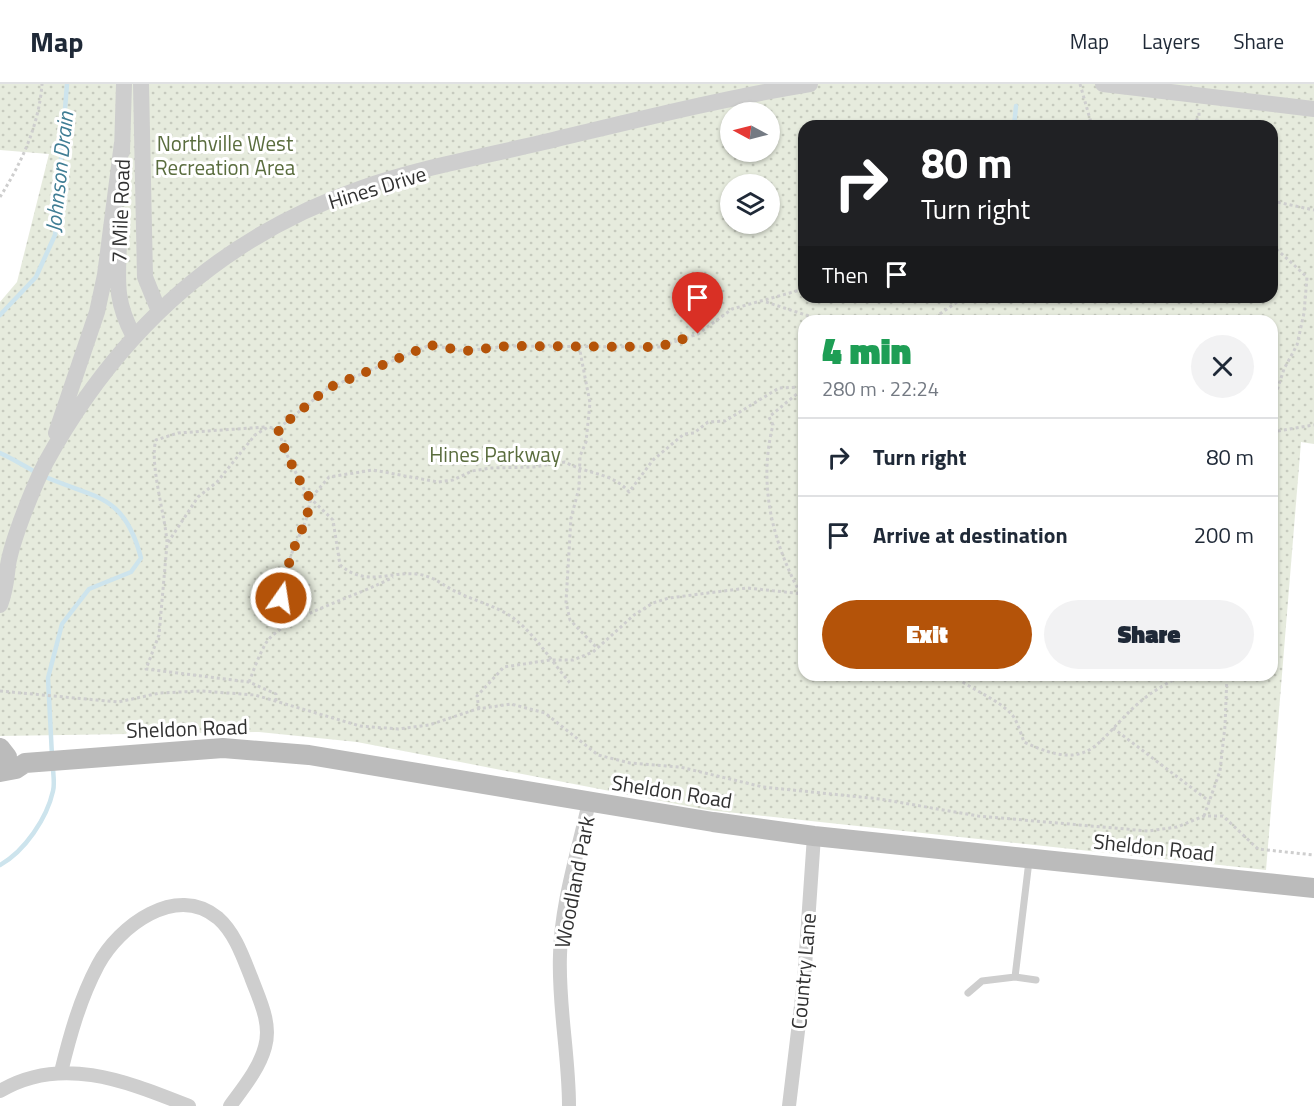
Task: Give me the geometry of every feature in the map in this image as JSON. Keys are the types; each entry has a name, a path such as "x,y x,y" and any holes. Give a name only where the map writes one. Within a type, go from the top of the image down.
{"main road":[{"name":"Sheldon Road","path":"12,760 60,760 223,748 309,755 589,802 814,836 1314,888"}],"street":[{"name":"7 Mile Road","path":"124,84 117,294 120,309 133,335"},
{"name":"7 Mile Road","path":"141,84 145,277 158,309"},
{"name":"Hines Drive","path":"47,461 96,381 133,335 158,309 210,267 264,232 328,201 364,187 704,104 810,84"},
{"path":"1103,84 1314,109"},
{"path":"0,605 8,584 4,569 47,461 97,312 105,275 122,143"},
{"name":"Woodland Park","path":"569,1106 559,985 560,951 567,899 589,802"},
{"name":"Country Lane","path":"789,1106 804,981 814,836"},
{"path":"61,1072 81,1001 98,964 110,948 131,927 160,909 178,905 198,908 218,919 234,939 263,1007 267,1024 265,1048 251,1077 230,1106"},
{"path":"0,1091 23,1080 61,1072 90,1073 189,1106"}],"lane":[{"path":"1015,976 1029,858"},
{"path":"968,993 982,981 1015,976 1036,981"}],"path":[{"path":"0,197 11,180 35,127 42,84"},
{"path":"1080,84 1090,120"},
{"path":"1278,202 1314,210"},
{"path":"1278,250 1307,277 1314,278"},
{"path":"1278,388 1284,369 1297,345 1304,313 1307,277"},
{"path":"278,429 328,388 430,345 465,351 507,346 659,347 698,334 732,309 798,292"},
{"path":"764,301 806,315"},
{"path":"938,315 956,303"},
{"path":"579,346 589,388 590,403 588,431 579,470 579,488 571,518 566,602 570,620 597,648"},
{"path":"279,630 281,598 291,555 306,520 311,498 329,477 373,470 438,482 453,480 472,471 489,468 534,467 566,462 579,470 620,481 629,492 653,460 684,434 694,433 708,422 725,421 779,388 798,387"},
{"path":"798,392 769,417 773,425 767,459 766,488 772,530 798,585"},
{"path":"1278,431 1314,425"},
{"path":"276,701 276,694 249,682 146,669 159,635 167,544 165,515 153,458 156,440 178,433 268,427 278,429"},
{"path":"167,544 198,497 217,482 255,435 268,427"},
{"path":"278,429 286,453 307,495 333,520 340,565 363,578 397,574 429,577 448,588 499,610 523,628 570,683"},
{"path":"249,682 267,642 284,625 364,591 397,574"},
{"path":"478,709 477,696 504,668 550,660 573,660 597,648 634,615 653,603 669,598 747,588 798,594"},
{"path":"961,681 997,703 1013,716 1024,742 1041,750 1068,756 1093,750 1143,699 1172,681"},
{"path":"1204,816 1220,771 1226,726 1227,681"},
{"path":"0,691 24,691 118,702 160,693 201,691 255,695 360,726 398,729 429,725 478,709 510,704 544,713 598,755 630,763 680,767 763,787 880,800 978,816 1148,831 1177,827 1204,816 1223,816 1258,849 1314,855"},
{"path":"1113,728 1209,801"}],"green space":[{"name":"Hines Parkway","path":"0,84 1314,84 1314,444 1301,442 1266,870 708,810 357,742 259,732 0,736 0,302 17,282 49,154 0,150"}],"waterway":[{"name":"Johnson Drain","path":"0,315 36,277 55,235 67,84"},
{"path":"1015,120 1016,106"},
{"name":"Johnson Drain","path":"0,453 41,475 91,494 116,509 134,536 141,558 131,572 89,589 62,624 48,678 52,756"},
{"name":"Johnson Drain","path":"0,865 26,843 46,812 53,791 53,767"}],"route":[{"path":"281,598 291,555 306,520 311,498 307,495 286,453 278,429 291,416 328,388 430,345 465,351 507,346 659,347 698,334"}],"park label":[{"name":"Northville West Recreation Area","path":"225,155"}]}
